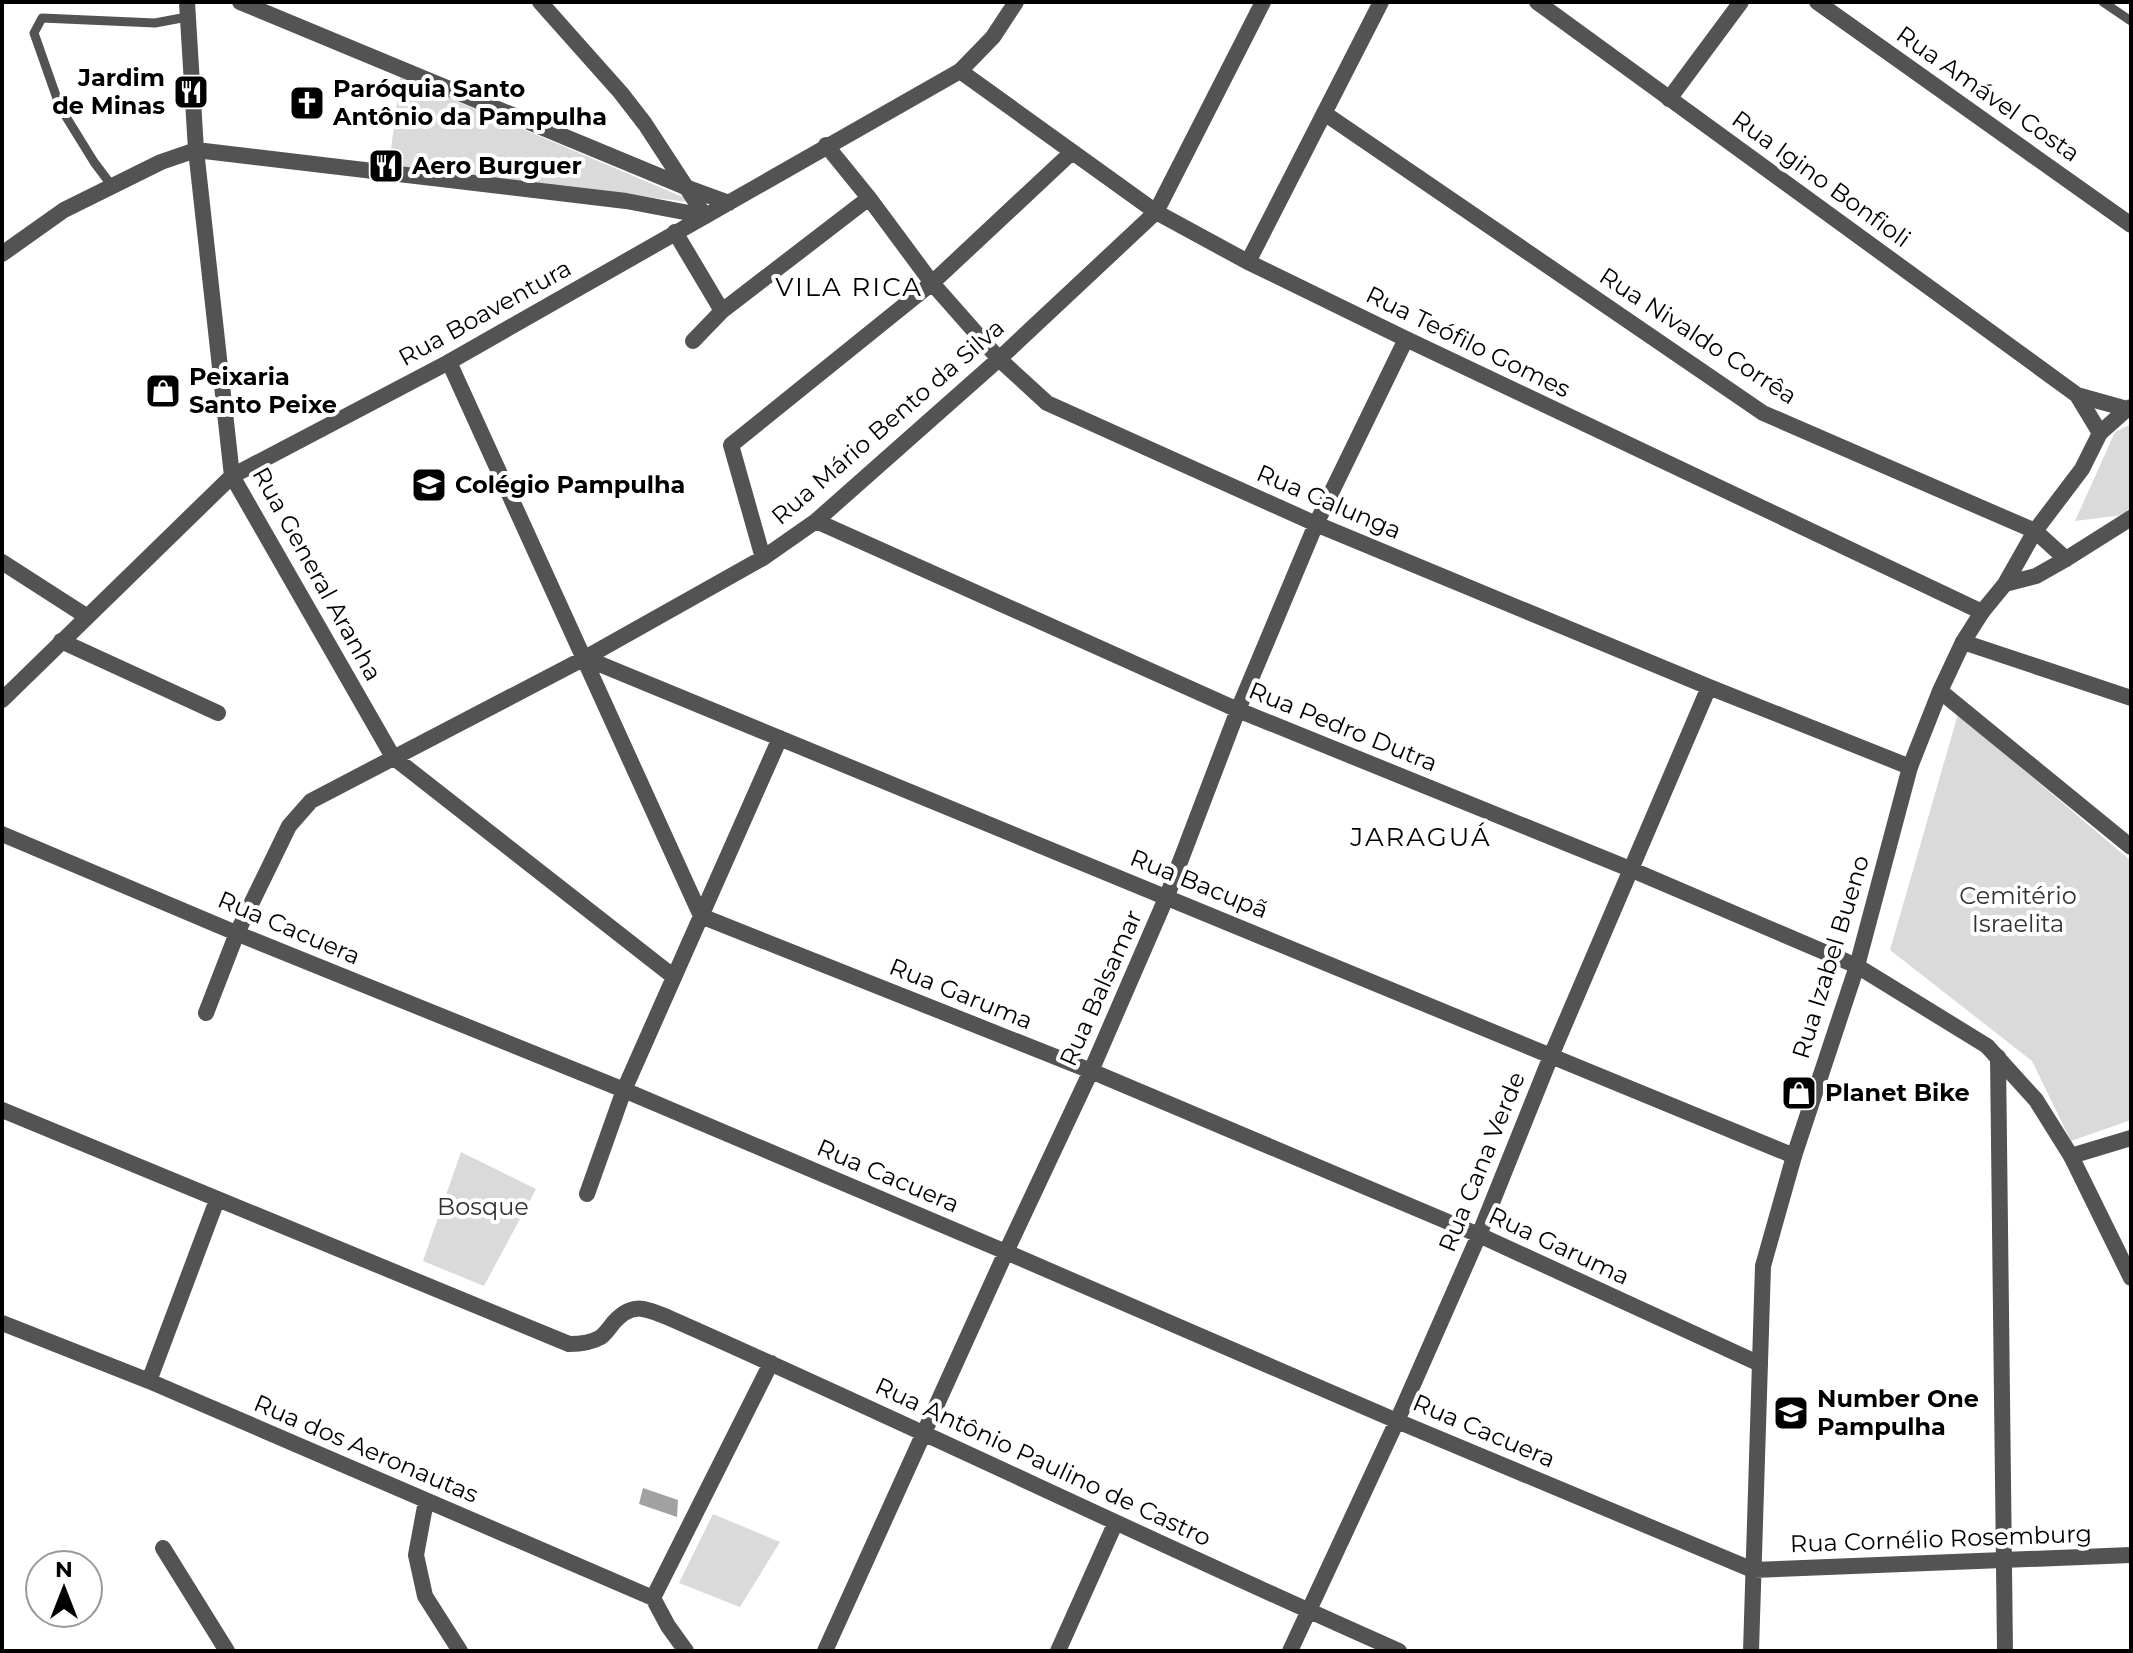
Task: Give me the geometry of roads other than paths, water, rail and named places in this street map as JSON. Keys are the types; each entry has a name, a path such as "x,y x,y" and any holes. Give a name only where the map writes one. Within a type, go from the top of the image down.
{"street":[{"path":"240,2 729,203"},
{"path":"540,2 621,93 658,142 705,216"},
{"name":"Rua Boaventura","path":"2,700 232,476 449,362 960,71 993,37 1016,2"},
{"name":"Rua Mário Bento da Silva","path":"206,1013 237,933 289,826 311,801 585,658 763,558 816,521 999,359 1156,212 1263,2"},
{"path":"1248,262 1381,2"},
{"name":"Rua Igino Bonfioli","path":"1537,2 2077,395 2129,408"},
{"path":"1669,99 1741,2"},
{"name":"Rua Amável Costa","path":"1817,2 2131,225"},
{"name":"Rua General Aranha","path":"187,10 196,150 232,476 393,757 674,977"},
{"name":"Rua Teófilo Gomes","path":"960,71 1156,212 1248,262 1982,612"},
{"name":"Rua Nivaldo Corrêa","path":"1324,113 1763,413 2035,531 2066,559"},
{"name":"Rua Calunga","path":"826,145 932,283 999,359 1047,403 1316,524 1910,767"},
{"path":"2,254 64,210 161,162 196,150 626,201 705,216"},
{"path":"763,558 731,445 932,283 1071,153"},
{"path":"693,341 722,311 869,198"},
{"path":"675,232 722,311"},
{"name":"Rua Balsamar","path":"825,1651 1091,1071 1167,896 1238,710 1316,524 1406,339"},
{"path":"449,362 701,916"},
{"name":"Rua Igino Bonfioli","path":"2077,395 2100,433"},
{"path":"2100,433 2129,408"},
{"name":"Rua Izabel Bueno","path":"1751,1651 1763,1266 1794,1156 1857,966 1910,767 1940,691 1963,642 2005,584 2035,531 2082,469 2100,433"},
{"path":"2005,584 2036,576 2131,518"},
{"name":"Rua Pedro Dutra","path":"816,521 1238,710 1630,869 1857,966 1987,1046 2036,1100 2071,1156 2131,1278"},
{"path":"2,562 86,616"},
{"path":"61,641 218,713"},
{"path":"1963,642 2131,698"},
{"name":"Rua Bacupã","path":"585,658 1794,1156"},
{"name":"Rua Cana Verde","path":"1290,1651 1479,1235 1551,1056 1709,687"},
{"path":"1940,691 2131,847"},
{"path":"587,1194 624,1090 780,738"},
{"name":"Rua Cacuera","path":"2,834 624,1090 1753,1570"},
{"name":"Rua Garuma","path":"701,916 1091,1071 1479,1235 1760,1364"},
{"path":"1998,1057 2005,1651"},
{"path":"2,1110 217,1200 149,1381"},
{"path":"2071,1156 2131,1138"},
{"name":"Rua Antônio Paulino de Castro","path":"217,1200 569,1344 588,1343 603,1336 622,1313 633,1308 648,1309 1399,1651"},
{"name":"Rua dos Aeronautas","path":"2,1323 149,1381 653,1598"},
{"path":"686,1651 653,1598 771,1363"},
{"path":"426,1501 416,1555 425,1596 460,1651"},
{"path":"1058,1651 1115,1524"},
{"path":"163,1548 227,1651"},
{"name":"Rua Cornélio Rosemburg","path":"1753,1570 2131,1555"}],"lane":[{"path":"2103,2 2131,21"},
{"path":"112,186 60,107 34,33 42,18 155,23 187,10"}],"place":[{"name":"Jardim de Minas","path":"191,92"},
{"name":"Paróquia Santo Antônio da Pampulha","path":"307,103"},
{"name":"Aero Burguer","path":"386,166"},
{"name":"Peixaria Santo Peixe","path":"163,391"},
{"name":"Colégio Pampulha","path":"429,485"},
{"name":"Planet Bike","path":"1799,1093"},
{"name":"Number One Pampulha","path":"1791,1413"}],"district":[{"name":"VILA RICA","path":"849,287"},
{"name":"JARAGUÁ","path":"1421,837"}],"park label":[{"name":"Cemitério Israelita","path":"2018,910"},
{"name":"Bosque","path":"483,1207"}]}
